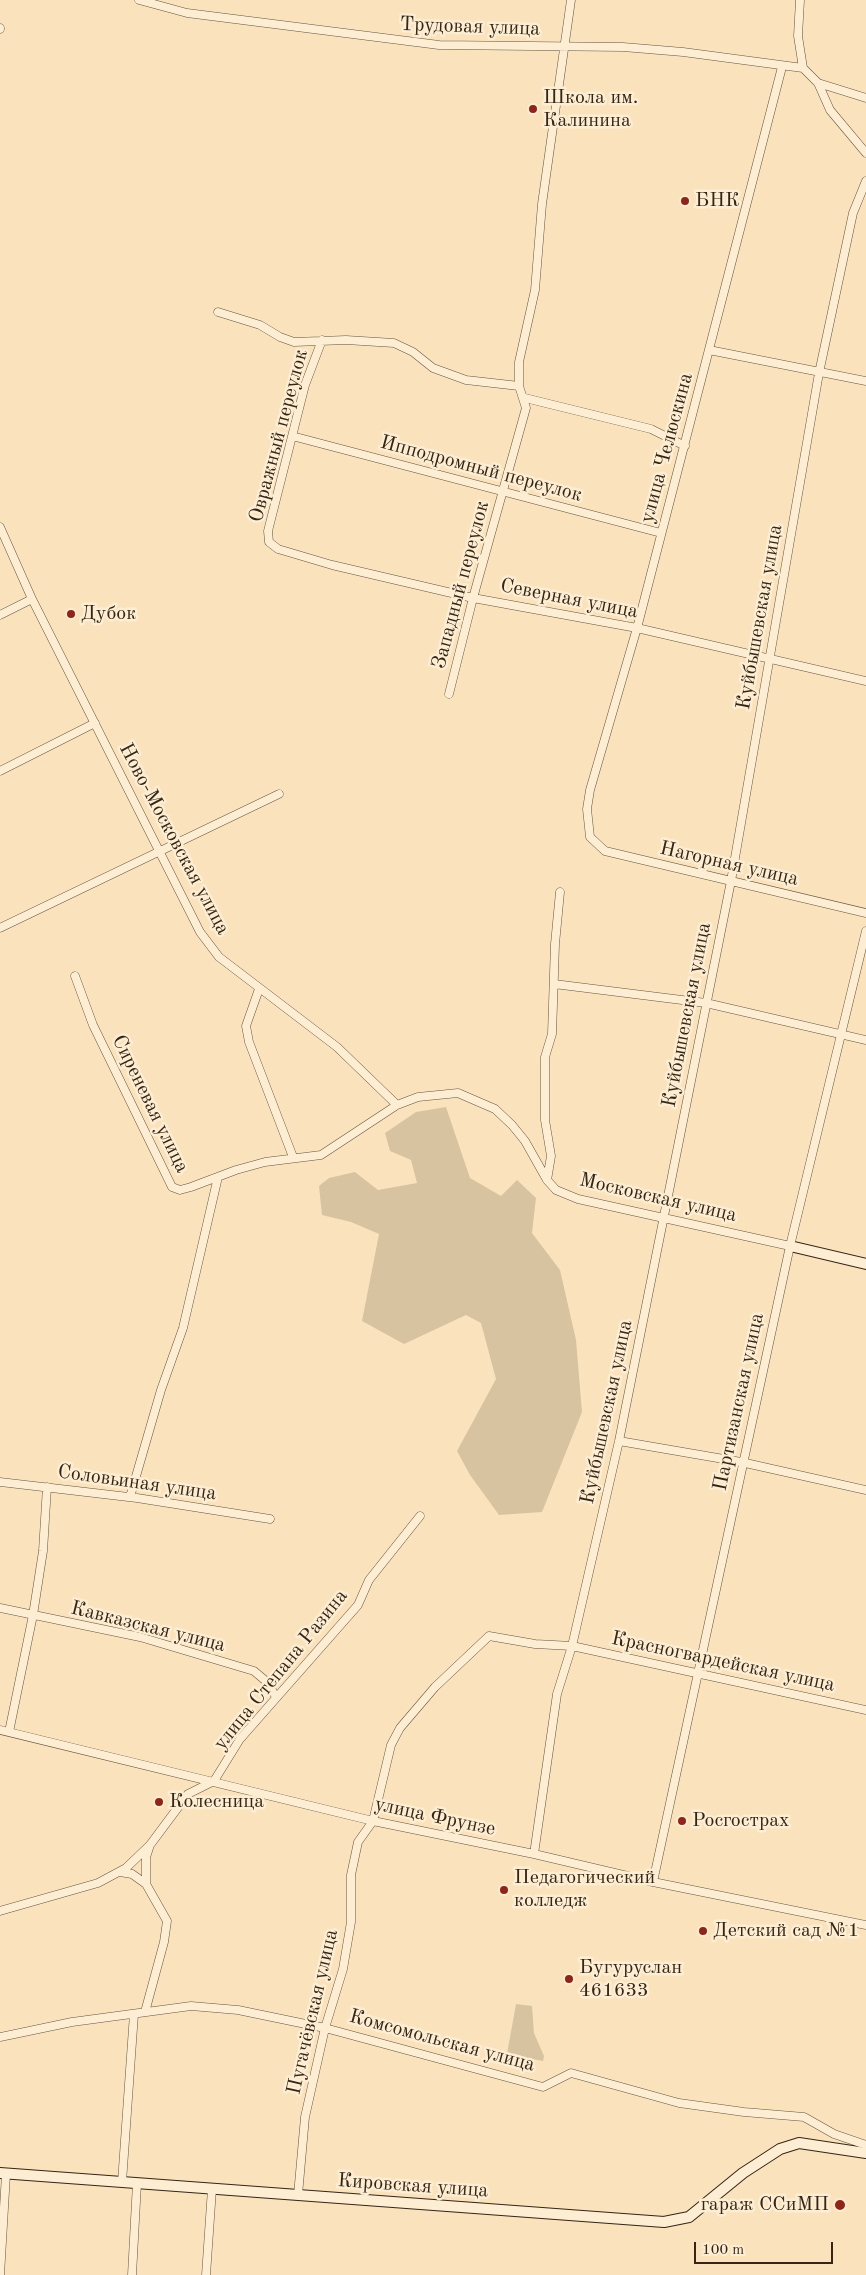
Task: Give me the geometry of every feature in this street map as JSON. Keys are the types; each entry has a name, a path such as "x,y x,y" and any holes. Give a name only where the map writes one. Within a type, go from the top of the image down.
{"main road":[{"name":"Московская улица","path":"790,1246 866,1264"},
{"name":"Кировская улица","path":"3,2173 664,2222 689,2218 743,2173 780,2149 799,2143 866,2153"}],"street":[{"name":"Трудовая улица","path":"138,0 188,13 248,19 369,38 464,47 623,47 683,52 782,67 802,68"},
{"path":"571,0 542,204 535,290 519,362 519,386 525,398 650,429 685,446"},
{"path":"800,0 798,36 802,68 818,83 830,110 866,153"},
{"name":"улица Челюскина","path":"590,836 586,809 590,790 637,628 782,67"},
{"path":"818,83 866,98"},
{"name":"Куйбышевская улица","path":"534,1854 557,1694 572,1646 619,1441 731,881 819,373 853,213 866,181"},
{"path":"218,312 260,325 280,337 294,342 322,340 394,343 413,352 433,368 466,380 519,386"},
{"name":"Овражный переулок","path":"269,542 268,531 273,506 305,385 322,340"},
{"path":"709,350 866,381"},
{"name":"Западный переулок","path":"449,694 473,598 526,408 525,398"},
{"name":"Ипподромный переулок","path":"292,436 661,533"},
{"name":"Ново-Московская улица","path":"0,527 32,599 200,932 219,956 337,1048 397,1105"},
{"name":"Северная улица","path":"269,542 278,549 332,565 473,598 637,628 866,681"},
{"path":"0,616 32,599"},
{"path":"0,771 95,723"},
{"path":"0,928 279,794"},
{"name":"Нагорная улица","path":"590,836 605,850 866,913"},
{"path":"547,1180 551,1156 544,1120 544,1057 552,1034 555,944 560,892"},
{"name":"Партизанская улица","path":"653,1882 741,1462 790,1246 866,931"},
{"name":"Сиреневая улица","path":"75,976 94,1026 172,1187 180,1190 255,1165 293,1157 321,1155"},
{"path":"554,984 706,1003 866,1040"},
{"path":"259,989 246,1026 248,1042 293,1157"},
{"name":"Московская улица","path":"321,1155 397,1105 418,1097 458,1093 495,1109 512,1125 525,1141 547,1180 556,1190 578,1199 790,1246"},
{"path":"130,1497 161,1390 183,1328 218,1177"},
{"path":"619,1441 741,1462 866,1490"},
{"name":"Соловьиная улица","path":"0,1482 130,1497 270,1519"},
{"path":"9,1732 33,1615 43,1551 47,1487"},
{"name":"улица Степана Разина","path":"0,1911 98,1883 120,1872 150,1845 188,1794 214,1781 240,1739 358,1605 369,1580 420,1516"},
{"name":"Кавказская улица","path":"0,1608 140,1638 254,1671 267,1682 276,1697"},
{"name":"Пугачёвская улица","path":"298,2195 305,2117 326,2028 343,1969 350,1932 352,1875 358,1842 373,1822 391,1745 400,1728 435,1687 489,1636 535,1644 572,1646"},
{"name":"Красногвардейская улица","path":"572,1646 866,1710"},
{"name":"улица Фрунзе","path":"0,1730 214,1781 373,1822 534,1854 653,1882 866,1925"},
{"path":"146,1884 146,1857 150,1845"},
{"path":"120,1872 132,1874 146,1884 167,1921 164,1942 145,2012"},
{"name":"Комсомольская улица","path":"0,2037 72,2022 192,2006 238,2010 326,2028 543,2087 570,2073 679,2103 744,2112 804,2117 834,2134 866,2145"},
{"path":"122,2182 134,2014"},
{"path":"0,2275 3,2173"},
{"path":"132,2275 137,2183"},
{"path":"206,2275 212,2189"}],"shaded area":[{"path":"446,1107 470,1178 501,1196 517,1180 536,1198 532,1233 560,1270 576,1340 582,1412 542,1512 499,1515 470,1475 457,1451 496,1379 481,1323 466,1315 404,1344 362,1321 379,1234 351,1222 322,1215 319,1186 329,1178 355,1172 378,1190 417,1183 411,1160 390,1151 385,1133 416,1112"},
{"path":"516,2004 532,2006 534,2033 544,2056 543,2061 507,2054"}],"place":[{"name":"Школа им. Калинина","path":"533,109"},
{"name":"БНК","path":"685,201"},
{"name":"Дубок","path":"71,614"},
{"name":"Колесница","path":"159,1802"},
{"name":"Росгострах","path":"682,1821"},
{"name":"Педагогический колледж","path":"504,1890"},
{"name":"Детский сад №1","path":"703,1931"},
{"name":"Бугуруслан 461633","path":"569,1979"},
{"name":"гараж ССиМП","path":"840,2205"}]}
